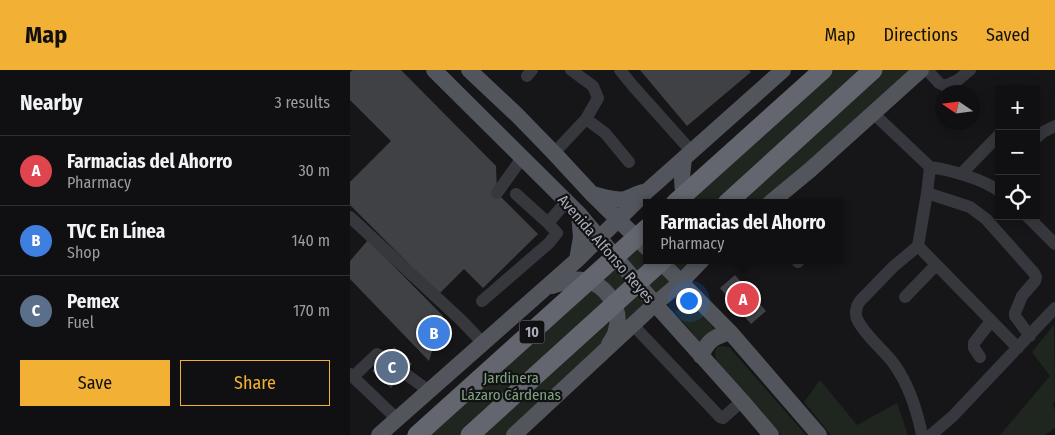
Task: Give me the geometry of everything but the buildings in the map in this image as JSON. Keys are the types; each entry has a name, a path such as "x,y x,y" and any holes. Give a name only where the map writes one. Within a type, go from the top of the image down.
{"highway":[{"path":"679,199 823,70"},
{"path":"730,199 873,70"},
{"name":"10","path":"417,435 643,232"},
{"name":"10","path":"470,435 659,264"}],"main road":[{"name":"Avenida Alfonso Reyes","path":"434,70 579,214 655,304 771,435"},
{"path":"379,435 578,260 646,192 783,70"},
{"path":"877,110 908,70"},
{"path":"775,199 810,170 921,70"},
{"name":"Avenida Alfonso Reyes","path":"478,73 592,194 643,244"},
{"path":"685,199 682,182 688,155"},
{"path":"592,194 622,199 646,192"},
{"path":"578,260 581,237 579,214"},
{"path":"663,264 730,332 819,435"},
{"path":"514,435 698,264"},
{"path":"545,289 571,279 582,280 599,286 607,294 614,304 618,315 617,329 604,352"},
{"path":"701,356 708,343 716,336 730,332"}],"lane":[{"path":"554,152 586,119 598,98 592,86 571,70"},
{"path":"620,70 688,155"},
{"path":"927,70 939,83 946,86 958,80 970,70"},
{"path":"877,110 930,167 947,170 995,185"},
{"path":"586,119 605,133 629,162"},
{"path":"1040,135 1055,126"},
{"path":"961,174 995,140"},
{"path":"497,193 522,158"},
{"path":"922,435 915,405 907,386 894,364 862,327 856,316 856,310 860,301 893,267 918,246 930,167"},
{"path":"927,193 970,207 986,219 1034,273 1035,281 1022,296 1015,313 1015,316 1030,336"},
{"path":"482,301 549,243 557,232 516,194"},
{"path":"548,223 566,202"},
{"path":"1031,220 1055,244"},
{"path":"353,225 483,343"},
{"path":"918,246 1018,348"},
{"path":"905,296 936,265"},
{"path":"931,435 953,416 1055,308"},
{"path":"980,357 974,348 974,343 992,321"},
{"path":"633,324 720,417 723,418 742,401"},
{"path":"396,419 352,376 377,354 429,391"}],"green space":[{"path":"815,70 918,70 771,199 668,199"},
{"name":"Jardinera Lázaro Cárdenas","path":"643,222 643,264 696,264 506,435 405,435"},
{"path":"689,300 717,332 703,346 675,312"},
{"path":"1054,325 1055,401 1053,403 1055,428 1045,435 1000,435 1050,376 1032,352"},
{"path":"717,347 729,347 806,435 781,435 716,360 715,352"},
{"path":"820,380 857,425 897,403 908,435 831,435 804,402"}],"place":[{"name":"Farmacias del Ahorro","path":"743,299"},
{"name":"TVC En Línea","path":"434,333"},
{"name":"Pemex","path":"392,367"}]}
